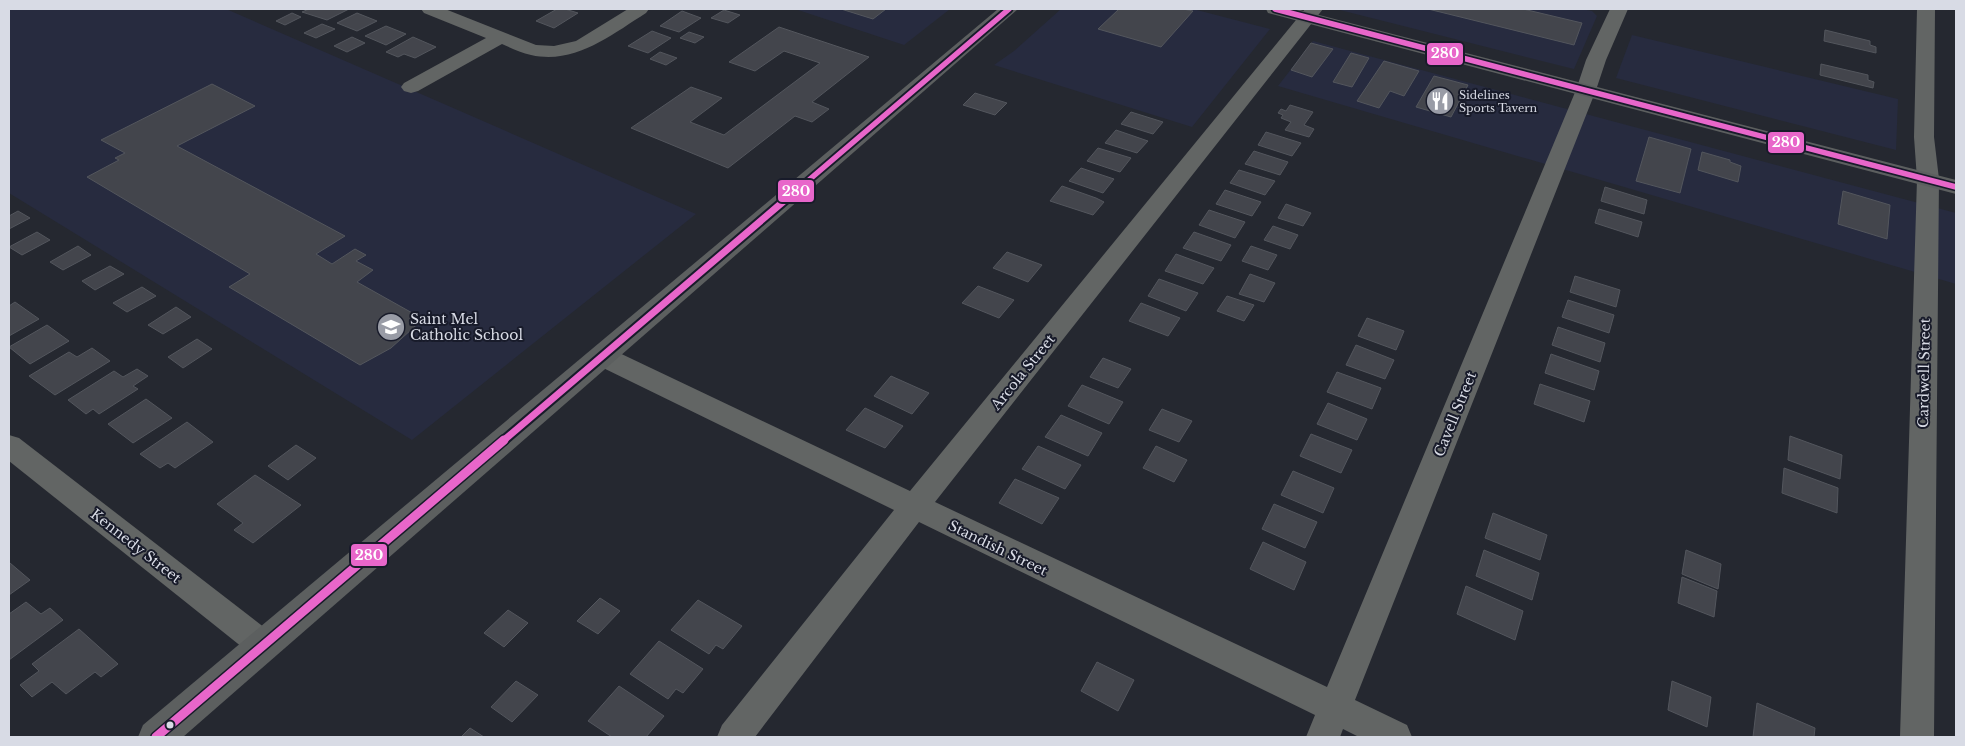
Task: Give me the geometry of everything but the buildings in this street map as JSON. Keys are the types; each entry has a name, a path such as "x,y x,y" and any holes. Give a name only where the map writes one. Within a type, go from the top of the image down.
{"main road":[{"path":"156,737 1010,9"},
{"path":"1275,9 1310,13 1586,90 1956,187"}],"street":[{"path":"430,9 533,50 543,52 564,50 583,45 640,9"},
{"name":"Cavell Street","path":"1323,737 1586,90 1596,60 1619,9"},
{"name":"Cardwell Street","path":"1917,737 1928,179 1924,137 1926,9"},
{"name":"Arcola Street","path":"734,737 914,508 1310,13"},
{"path":"411,87 501,37"},
{"name":"Standish Street","path":"602,356 914,508 1395,737"},
{"name":"Kennedy Street","path":"9,446 263,645"}],"shaded area":[{"name":"Saint Mel Catholic School","path":"9,9 226,9 696,214 412,440 9,193"},
{"path":"795,9 950,9 904,45"},
{"path":"1061,9 1193,9 1270,29 1192,127 994,65 1014,51"},
{"path":"1336,9 1582,9 1592,11 1597,16 1574,69"},
{"path":"1632,35 1898,99 1896,150 1616,78"},
{"path":"1313,41 1956,213 1956,284 1278,86"}],"transit line":[{"name":"280","path":"156,737 1009,9"},
{"name":"280","path":"1275,9 1956,187"}],"place":[{"name":"Sidelines Sports Tavern","path":"1440,101"},
{"name":"Saint Mel Catholic School","path":"391,327"}]}
